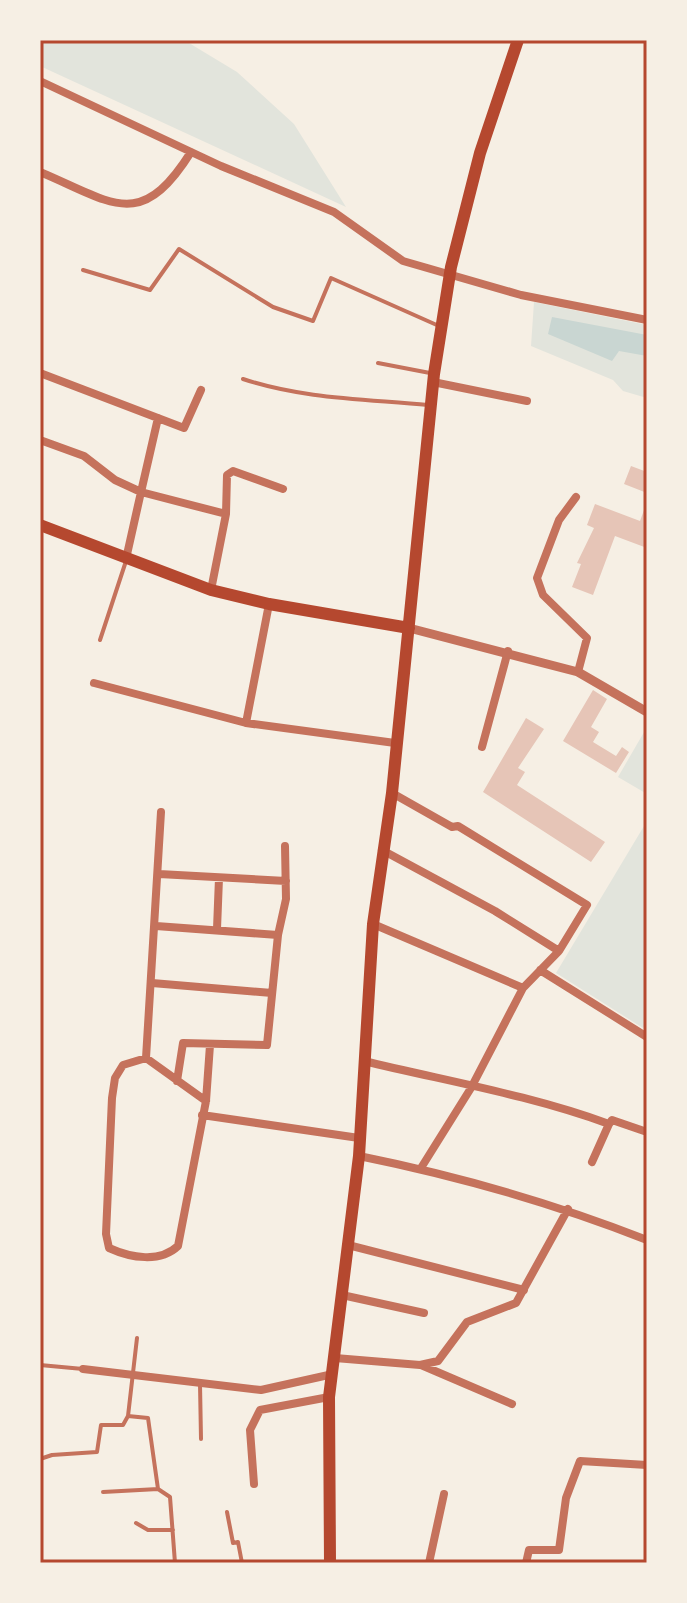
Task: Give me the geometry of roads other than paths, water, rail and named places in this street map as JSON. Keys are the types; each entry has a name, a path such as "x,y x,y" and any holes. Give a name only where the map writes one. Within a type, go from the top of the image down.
{"main road":[{"path":"330,1563 329,1397 359,1156 373,924 392,793 433,378 450,276 480,153 518,40"},
{"path":"40,525 211,590 269,604 409,628"}],"street":[{"path":"40,81 191,152 334,212 403,261 450,276 647,320"},
{"path":"40,172 121,206 142,202 163,190 191,152"},
{"path":"40,373 184,428 201,390"},
{"path":"433,378 527,401"},
{"path":"126,559 158,418"},
{"path":"40,440 92,460 115,480 141,492 226,514"},
{"path":"211,590 226,514 227,475 233,471 283,489"},
{"path":"576,497 559,520 537,578 543,595 587,638 578,672"},
{"path":"246,723 269,604"},
{"path":"409,628 508,651 578,672 647,712"},
{"path":"482,747 508,651"},
{"path":"94,683 246,723 395,743"},
{"path":"392,793 452,827 458,826 587,905 559,951 523,988 471,1088 421,1168"},
{"path":"146,1058 161,812"},
{"path":"177,1081 183,1043 267,1045 286,881 285,846"},
{"path":"382,850 495,911 559,951"},
{"path":"159,874 286,881"},
{"path":"217,929 219,878"},
{"path":"373,924 523,988"},
{"path":"156,926 278,935"},
{"path":"540,970 647,1037"},
{"path":"152,983 272,993"},
{"path":"146,1058 123,1065 115,1078 106,1234 109,1248 155,1257 168,1255 178,1246 206,1101 210,1045"},
{"path":"146,1058 206,1101"},
{"path":"364,1061 471,1088 551,1102 609,1124"},
{"path":"202,1115 359,1138"},
{"path":"592,1162 612,1120 647,1132"},
{"path":"359,1156 421,1168 568,1209 647,1240"},
{"path":"335,1358 420,1365 438,1361 467,1322 516,1303 568,1209"},
{"path":"348,1245 524,1290"},
{"path":"342,1295 424,1313"},
{"path":"420,1365 512,1404"},
{"path":"83,1369 261,1390 333,1374"},
{"path":"254,1484 250,1430 260,1410 329,1397"},
{"path":"526,1563 529,1550 559,1550 566,1498 580,1461 647,1465"},
{"path":"429,1563 444,1494"}],"lane":[{"path":"83,270 150,290 179,249 273,307 313,321 331,278 441,327"},
{"path":"378,363 433,378"},
{"path":"243,379 267,387 350,401 430,405"},
{"path":"100,640 126,559"},
{"path":"40,1459 52,1455 97,1452 101,1425 123,1425 128,1416 137,1338"},
{"path":"40,1365 83,1369"},
{"path":"200,1382 201,1439"},
{"path":"128,1416 146,1416 149,1420 158,1489"},
{"path":"103,1492 158,1489 170,1497 175,1563"},
{"path":"227,1512 233,1543 238,1542 242,1563"},
{"path":"136,1523 148,1530 173,1530"}]}
